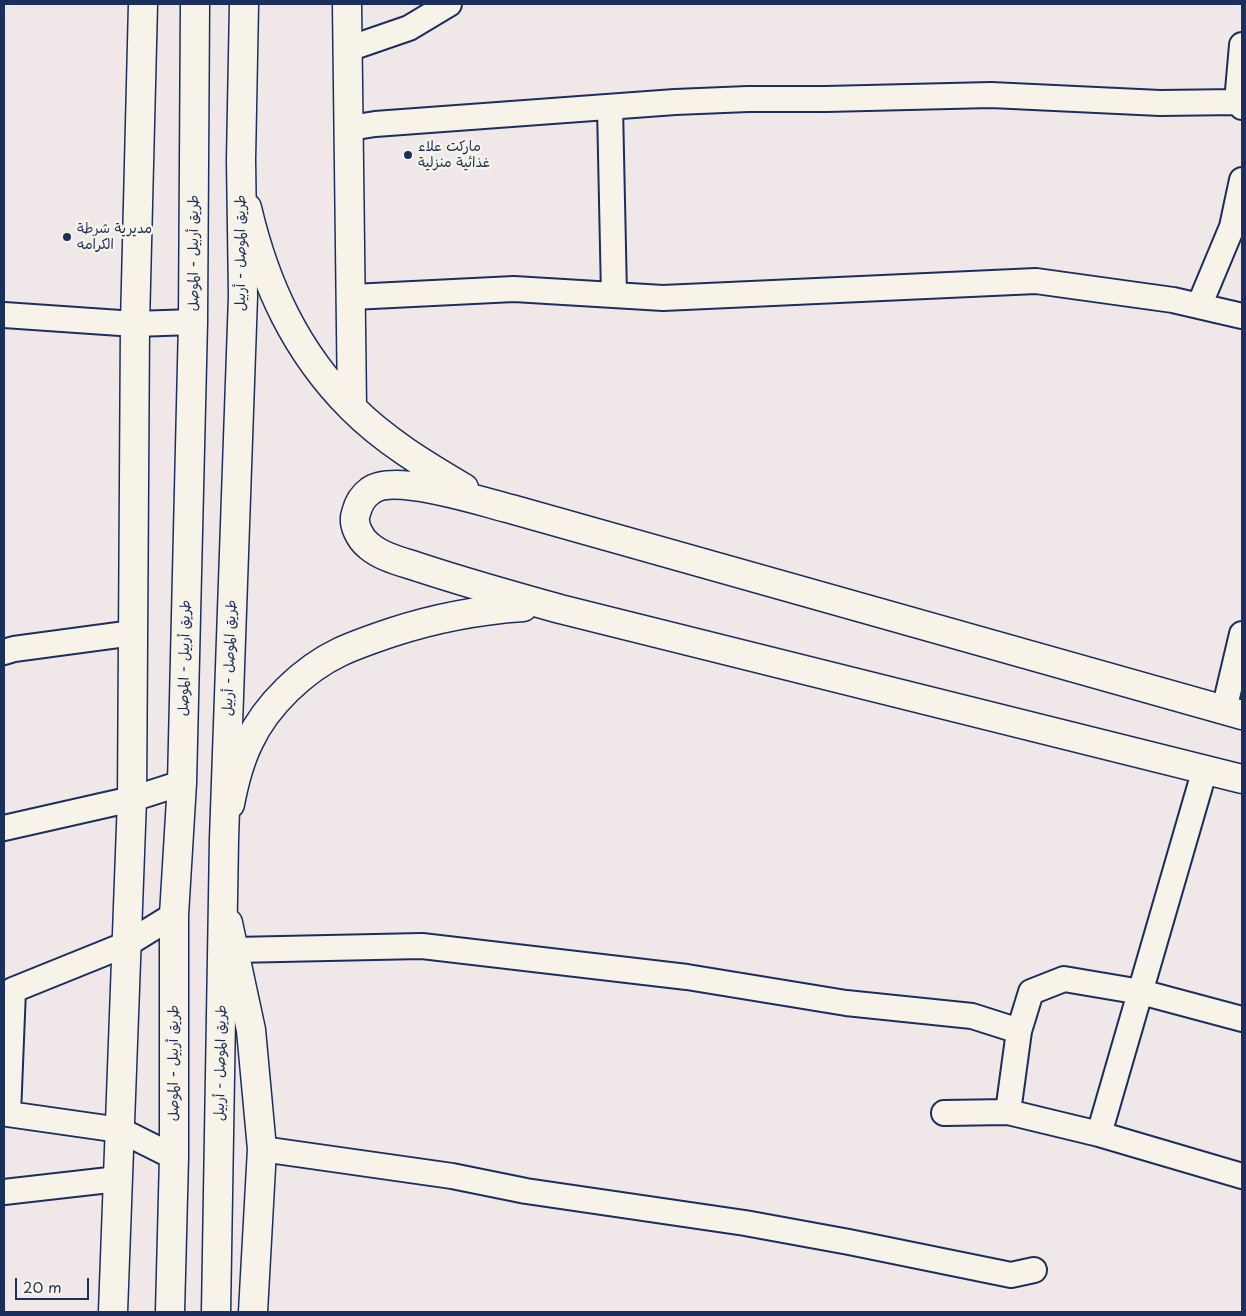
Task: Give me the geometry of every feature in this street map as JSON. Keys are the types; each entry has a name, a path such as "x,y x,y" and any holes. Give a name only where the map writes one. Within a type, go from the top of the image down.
{"main road":[{"path":"113,1312 132,799 135,324 142,4"},
{"name":"طريق أربيل - الموصل","path":"170,1312 174,1157 174,915 182,783 193,322 195,4"},
{"name":"طريق الموصل - أربيل","path":"216,1312 224,840 243,296 241,160 244,4"},
{"path":"347,4 352,408"},
{"path":"241,160 245,201 253,237 263,268 288,324 329,382 352,408 396,445 468,490 511,509"},
{"path":"1233,712 511,509 434,490 409,485 388,485 371,490 361,501 354,515 358,533 369,546 384,555 469,584 560,609 1242,779"},
{"path":"224,840 233,788 249,741 267,713 285,692 316,666 339,652 444,617 488,609 530,607 560,609"},
{"path":"223,902 251,1030 262,1149 253,1312"}],"street":[{"path":"348,49 409,28 449,4"},
{"path":"350,128 375,124 748,99 991,95 1160,103 1240,104 1242,44"},
{"path":"610,107 614,295"},
{"path":"1199,306 1232,227 1242,180"},
{"path":"352,296 514,290 662,298 1036,281 1173,300 1242,316"},
{"path":"4,315 135,324 193,322"},
{"path":"4,652 14,649 133,633"},
{"path":"1233,712 1242,634"},
{"path":"1099,1134 1205,770"},
{"path":"4,828 132,799 182,783"},
{"path":"174,915 127,944 9,991 6,1114 120,1130 174,1157"},
{"path":"234,950 422,946 686,977 846,1003 972,1016 1019,1031"},
{"path":"1008,1112 1019,1031 1031,992 1064,979 1141,992 1242,1019"},
{"path":"944,1113 1008,1112 1099,1134 1242,1176"},
{"path":"262,1149 452,1176 526,1191 736,1222 849,1242 1011,1275 1034,1270"},
{"path":"4,1192 118,1179"}],"place":[{"name":"ماركت علاء غذائية منزلية","path":"408,155"},
{"name":"مديرية شرطة الكرامه","path":"67,237"}]}
